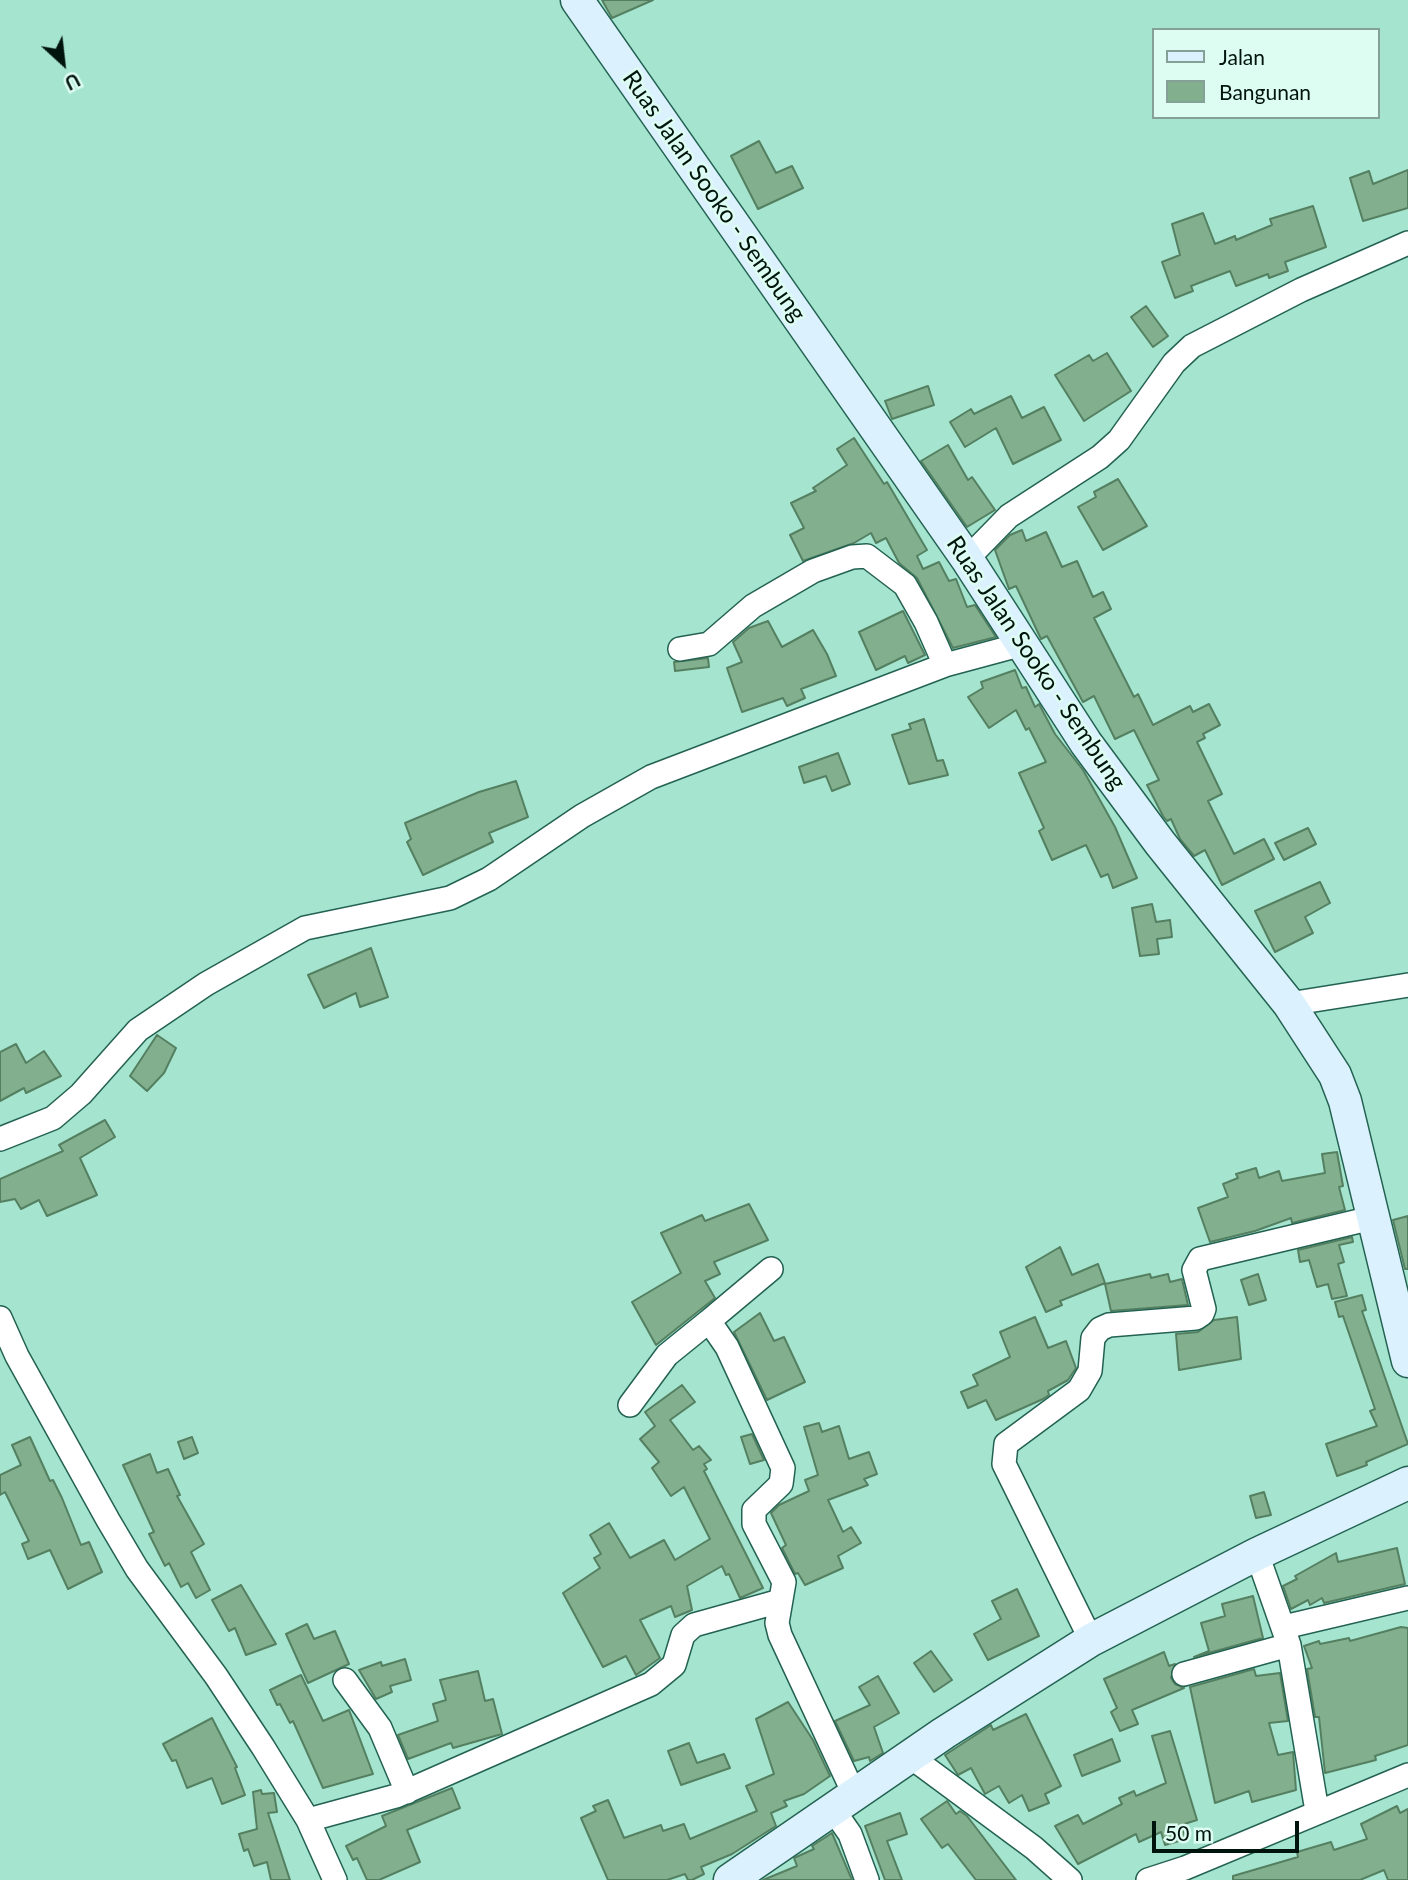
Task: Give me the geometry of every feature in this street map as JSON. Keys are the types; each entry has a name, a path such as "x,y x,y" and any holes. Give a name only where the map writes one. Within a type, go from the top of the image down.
{"main road":[{"name":"Ruas Jalan Sooko - Sembung","path":"577,0 967,559 1086,743 1289,1004 1342,1088 1408,1362"},
{"path":"730,1880 911,1757 1091,1640 1257,1554 1408,1483"}],"street":[{"path":"967,559 1009,516 1100,457 1119,440 1174,363 1192,346 1301,290 1408,243"},
{"path":"680,649 693,649 709,644 753,606 813,571 852,557 867,556 905,585 946,665"},
{"path":"0,1139 54,1118 74,1101 138,1030 173,1004 273,943 304,928 450,898 469,890 582,816 651,777 946,665 1023,644"},
{"path":"1289,1004 1408,985"},
{"path":"1091,1640 1004,1464 1006,1444 1079,1390 1090,1371 1094,1338 1100,1329 1109,1325 1196,1318 1202,1314 1204,1309 1194,1270 1200,1259 1372,1218"},
{"path":"630,1405 667,1355 771,1269"},
{"path":"0,1318 18,1356 137,1569 216,1676 308,1820 335,1880"},
{"path":"709,1321 727,1347 783,1468 781,1485 757,1504 752,1517 782,1575 784,1590 777,1623 780,1634 844,1803 850,1834 867,1880"},
{"path":"1257,1554 1286,1636 1317,1811"},
{"path":"1184,1674 1286,1636 1408,1598"},
{"path":"308,1820 407,1792 440,1774 662,1678 674,1665 683,1635 702,1621 780,1601"},
{"path":"345,1680 380,1728 407,1792"},
{"path":"911,1757 1034,1848 1070,1880"},
{"path":"1148,1880 1185,1868 1408,1775"}],"building":[{"path":"602,0 653,0 612,18"},
{"path":"759,141 776,173 792,166 803,188 758,209 731,156"},
{"path":"1408,170 1408,208 1363,221 1350,178 1369,171 1373,184"},
{"path":"1313,206 1326,247 1285,262 1288,271 1269,278 1268,274 1236,286 1230,271 1191,286 1193,291 1175,298 1162,262 1180,255 1172,224 1203,213 1215,244 1235,236 1236,240 1272,225 1270,219"},
{"path":"1146,306 1168,336 1153,347 1131,317"},
{"path":"1107,353 1131,391 1084,421 1055,375 1089,355 1093,361"},
{"path":"928,386 934,405 892,419 885,401"},
{"path":"1011,396 1022,418 1044,407 1061,440 1013,464 996,428 965,447 950,422 971,409 974,414"},
{"path":"854,438 884,484 887,482 927,550 917,556 923,569 939,562 949,581 956,579 967,607 975,605 996,637 953,648 917,578 899,563 886,538 876,543 871,533 854,543 803,561 790,535 804,528 791,503 816,491 813,488 847,465 837,449"},
{"path":"948,445 968,480 972,477 995,510 967,527 921,461"},
{"path":"1118,479 1147,526 1103,550 1078,507 1096,497 1094,492"},
{"path":"1022,530 1026,541 1046,532 1062,567 1077,561 1093,597 1103,592 1111,609 1094,618 1134,697 1138,694 1153,725 1190,706 1193,712 1209,704 1220,725 1203,734 1205,738 1197,742 1222,794 1208,801 1234,854 1264,839 1274,859 1222,885 1205,850 1194,856 1180,839 1171,819 1167,821 1163,816 1147,785 1159,780 1134,730 1115,739 1094,696 1083,702 1047,636 1041,639 1016,586 1009,589 995,550 1010,535"},
{"path":"903,611 925,655 908,663 905,656 876,670 859,632"},
{"path":"768,621 782,647 813,630 836,676 801,689 805,698 787,706 783,698 742,712 727,668 742,662 733,642 749,628"},
{"path":"708,658 709,667 675,671 674,662"},
{"path":"1015,670 1022,688 1026,687 1035,707 1039,704 1055,734 1083,770 1115,827 1137,878 1113,888 1108,874 1101,877 1086,845 1052,860 1039,831 1044,828 1019,773 1046,762 1029,728 1026,730 1016,710 989,728 968,697 983,688 981,682"},
{"path":"924,719 937,761 943,760 948,775 909,784 892,735 911,729 909,724"},
{"path":"838,753 850,784 832,791 826,776 804,783 799,767"},
{"path":"516,781 528,817 489,833 493,842 423,875 407,842 411,839 405,823 479,792"},
{"path":"1308,828 1316,844 1284,860 1275,843"},
{"path":"1320,882 1330,903 1305,917 1313,933 1275,952 1255,911"},
{"path":"1152,904 1156,922 1170,920 1172,937 1157,939 1159,954 1140,956 1132,908"},
{"path":"371,948 388,997 360,1007 356,993 324,1008 308,975"},
{"path":"157,1035 176,1048 164,1073 147,1091 130,1076"},
{"path":"16,1044 26,1063 44,1051 61,1076 26,1093 24,1088 0,1101 0,1052"},
{"path":"105,1120 115,1137 80,1158 97,1195 47,1216 39,1200 21,1209 15,1199 0,1202 0,1179 63,1151 59,1145"},
{"path":"1337,1152 1343,1186 1339,1187 1345,1210 1292,1223 1291,1218 1255,1231 1210,1242 1198,1208 1228,1197 1223,1184 1238,1178 1236,1174 1256,1168 1259,1178 1279,1171 1282,1181 1325,1173 1322,1154"},
{"path":"749,1204 768,1240 714,1262 720,1274 705,1281 715,1298 656,1345 632,1302 681,1273 661,1233 702,1215 705,1221"},
{"path":"1408,1216 1408,1269 1405,1269 1393,1220"},
{"path":"1352,1237 1353,1242 1339,1245 1344,1262 1338,1264 1347,1296 1332,1299 1328,1284 1317,1287 1309,1260 1300,1262 1298,1250"},
{"path":"1060,1247 1072,1275 1098,1264 1105,1283 1060,1301 1062,1305 1046,1312 1026,1267"},
{"path":"1150,1274 1151,1278 1168,1274 1170,1282 1182,1279 1188,1305 1111,1311 1105,1284"},
{"path":"1258,1274 1266,1300 1249,1305 1241,1280"},
{"path":"1362,1295 1366,1310 1362,1311 1408,1444 1366,1462 1367,1465 1337,1476 1326,1444 1377,1426 1370,1411 1375,1409 1343,1316 1339,1317 1335,1302"},
{"path":"760,1313 774,1341 784,1337 805,1382 767,1400 734,1332"},
{"path":"1035,1317 1048,1348 1066,1341 1076,1368 1068,1380 1048,1391 1049,1395 1043,1399 996,1420 986,1400 968,1408 961,1392 978,1385 973,1375 1010,1357 1000,1332"},
{"path":"1237,1317 1241,1359 1179,1370 1176,1334 1198,1332 1214,1320"},
{"path":"682,1385 695,1402 670,1420 693,1450 699,1446 711,1460 704,1464 707,1469 704,1471 763,1588 740,1598 729,1574 726,1575 722,1566 687,1586 692,1610 675,1617 671,1606 640,1620 660,1658 636,1675 626,1656 603,1667 563,1593 600,1568 594,1558 601,1554 590,1535 609,1523 630,1558 664,1540 675,1560 710,1539 684,1487 671,1496 652,1468 659,1462 640,1439 655,1426 645,1412"},
{"path":"819,1423 822,1432 839,1426 849,1459 869,1452 877,1474 864,1479 868,1485 828,1500 843,1532 851,1527 861,1543 838,1556 843,1568 805,1585 798,1573 795,1574 782,1548 786,1545 771,1513 779,1505 809,1491 805,1480 818,1475 804,1427"},
{"path":"752,1434 764,1460 750,1464 741,1437"},
{"path":"30,1437 50,1481 53,1480 62,1498 81,1545 89,1542 102,1572 68,1589 50,1550 28,1559 22,1544 29,1541 5,1492 0,1495 0,1475 21,1465 12,1445"},
{"path":"192,1437 198,1453 184,1459 178,1442"},
{"path":"150,1454 157,1473 168,1469 180,1495 177,1496 204,1544 191,1552 210,1590 196,1598 188,1583 181,1587 169,1563 165,1566 149,1534 154,1532 123,1465"},
{"path":"1264,1492 1271,1515 1256,1518 1250,1496"},
{"path":"1397,1548 1405,1584 1324,1603 1322,1598 1310,1605 1308,1600 1291,1609 1283,1586 1297,1579 1295,1576 1336,1553 1338,1562"},
{"path":"241,1585 276,1644 246,1655 235,1628 229,1631 212,1600"},
{"path":"1017,1589 1039,1636 988,1660 974,1634 1001,1619 992,1601"},
{"path":"1253,1596 1263,1638 1194,1657 1209,1651 1201,1623 1225,1616 1222,1604"},
{"path":"307,1624 314,1639 335,1631 349,1664 308,1683 286,1634"},
{"path":"1401,1627 1408,1628 1408,1745 1375,1756 1376,1760 1325,1773 1319,1717 1315,1717 1307,1669 1312,1668 1304,1646 1319,1641 1320,1644 1349,1638 1350,1641"},
{"path":"931,1651 952,1680 934,1692 914,1663"},
{"path":"1164,1652 1169,1666 1175,1664 1171,1678 1175,1684 1184,1688 1132,1710 1138,1724 1120,1731 1111,1712 1117,1708 1104,1679"},
{"path":"405,1659 411,1680 390,1686 392,1692 376,1699 359,1670 381,1662 382,1666"},
{"path":"1254,1669 1256,1676 1280,1673 1288,1721 1269,1723 1278,1755 1293,1752 1296,1790 1252,1802 1249,1791 1215,1803 1190,1687"},
{"path":"478,1671 485,1701 493,1699 502,1734 453,1748 451,1743 408,1759 398,1735 438,1721 433,1704 446,1700 440,1680"},
{"path":"301,1675 323,1721 349,1710 373,1774 323,1788 293,1721 290,1723 270,1690"},
{"path":"878,1676 899,1713 874,1727 883,1753 870,1761 869,1757 854,1761 835,1721 870,1705 859,1687"},
{"path":"788,1702 813,1740 830,1776 804,1794 784,1801 787,1806 771,1813 776,1826 732,1854 701,1867 704,1874 692,1880 688,1880 685,1874 667,1880 608,1880 581,1818 596,1811 593,1806 608,1800 624,1838 661,1825 663,1831 684,1824 690,1839 757,1811 746,1786 774,1774 756,1719"},
{"path":"1026,1714 1061,1786 1045,1794 1049,1803 1029,1811 1022,1795 1009,1803 999,1786 985,1794 971,1768 958,1775 945,1755 991,1725 993,1730"},
{"path":"212,1718 237,1767 235,1768 245,1795 222,1804 212,1778 187,1788 176,1760 172,1761 163,1744"},
{"path":"1170,1731 1197,1820 1181,1825 1186,1839 1165,1845 1161,1832 1139,1842 1136,1834 1078,1864 1055,1826 1078,1815 1083,1824 1122,1804 1119,1798 1134,1791 1136,1796 1166,1783 1152,1736"},
{"path":"1112,1739 1120,1761 1082,1776 1074,1755"},
{"path":"689,1743 697,1763 724,1754 730,1768 681,1785 668,1751"},
{"path":"452,1788 460,1808 407,1830 420,1862 379,1880 367,1880 357,1858 353,1860 346,1846 386,1826 382,1816"},
{"path":"261,1790 262,1794 274,1793 277,1812 268,1813 290,1880 271,1880 267,1862 254,1866 248,1849 244,1851 239,1834 257,1829 253,1792"},
{"path":"947,1801 956,1814 960,1811 967,1816 1016,1880 976,1880 948,1844 942,1848 921,1819"},
{"path":"1397,1806 1400,1813 1408,1809 1408,1880 1388,1880 1384,1870 1360,1880 1233,1880 1233,1876 1298,1857 1297,1852 1331,1842 1334,1850 1367,1839 1361,1824"},
{"path":"900,1813 907,1834 887,1841 902,1880 885,1880 865,1826"},
{"path":"832,1833 852,1880 763,1880 797,1866 794,1858 814,1849 812,1846"}]}
